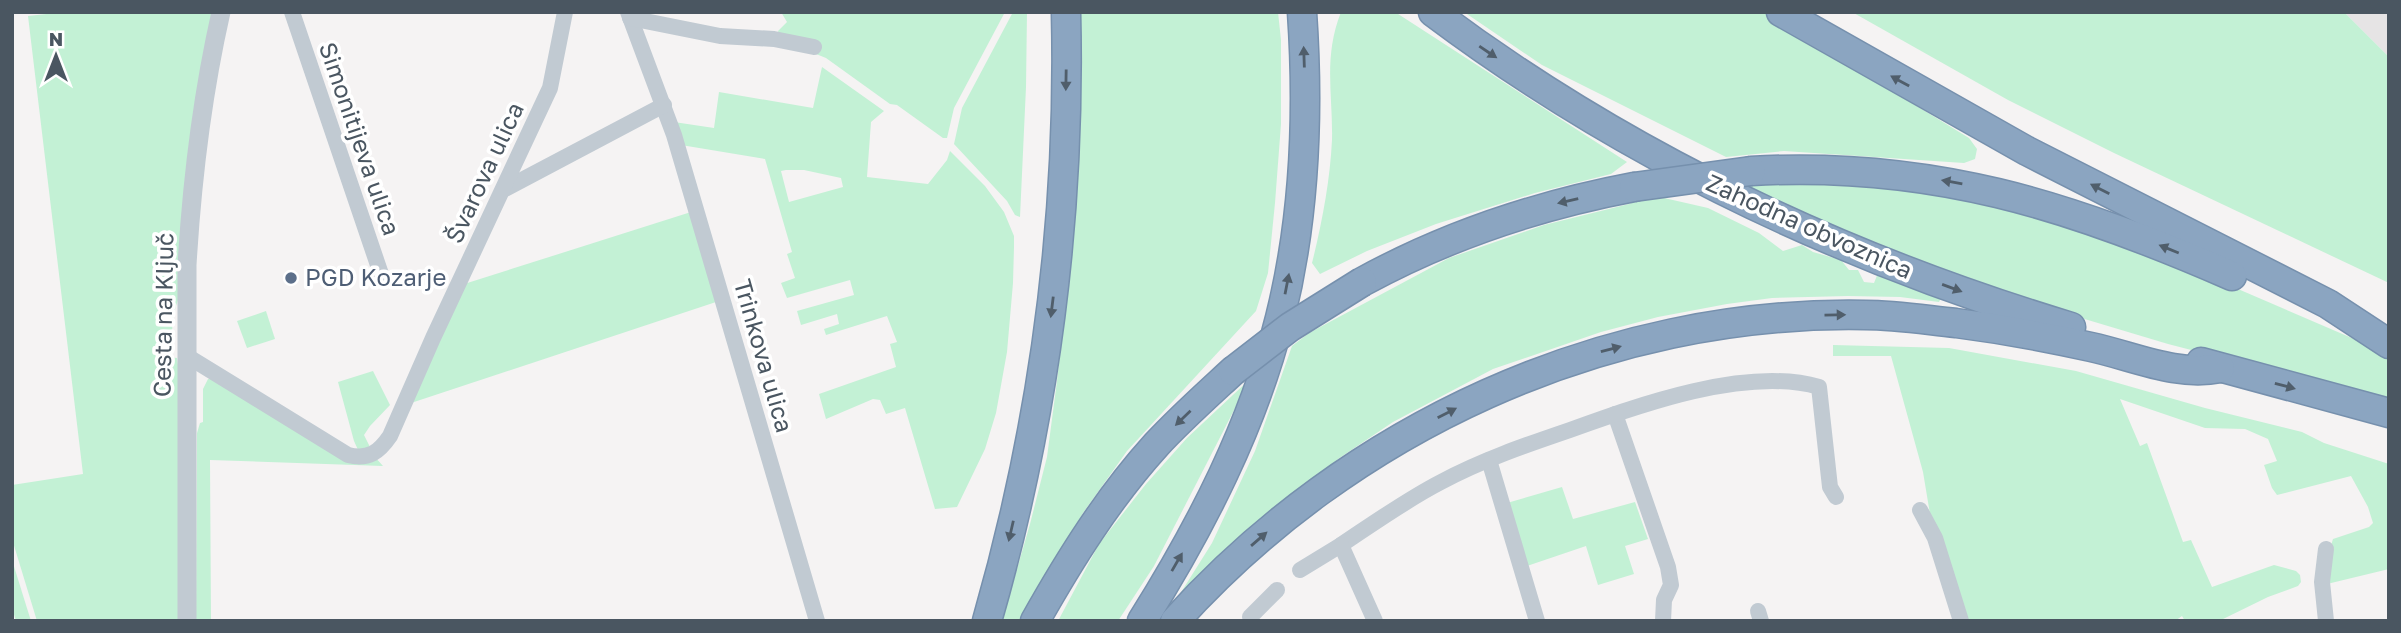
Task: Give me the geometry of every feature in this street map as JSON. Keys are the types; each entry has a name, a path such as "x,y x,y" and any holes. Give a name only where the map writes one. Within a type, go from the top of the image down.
{"highway":[{"path":"987,621 1027,462 1050,320 1063,176 1066,12"},
{"path":"1142,621 1187,545 1225,470 1254,402 1280,318 1297,224 1304,152 1305,80 1301,12"},
{"name":"Zahodna obvoznica","path":"1433,12 1503,62 1623,137 1684,172 1814,234 1945,286 2012,309 2389,413"},
{"path":"1781,12 2027,151 2328,304 2389,344"},
{"path":"1035,621 1088,534 1131,475 1180,421 1233,371 1290,327 1362,282 1406,259 1473,230 1542,208 1634,187 1751,171 1825,169 1899,174 1968,185 2091,219 2182,254 2389,344"},
{"path":"1175,621 1211,583 1265,534 1322,489 1382,448 1446,413 1512,383 1581,357 1639,341 1758,320 1867,315 2018,332 2186,371 2220,368"}],"street":[{"name":"Cesta na Ključ","path":"187,621 187,265 201,116 221,12"},
{"name":"Simonitijeva ulica","path":"292,12 383,280"},
{"name":"Švarova ulica","path":"187,356 348,455 372,456 381,449 390,436 550,88 565,12"},
{"name":"Trinkova ulica","path":"629,15 720,36 774,39 814,47"},
{"name":"Trinkova ulica","path":"629,15 664,105 817,621"},
{"path":"503,190 664,105"},
{"path":"1300,570 1441,482 1489,460 1665,397 1721,386 1805,382 1819,387 1830,487 1836,497"},
{"path":"1615,414 1668,567 1671,585 1664,600 1663,621"},
{"path":"1489,460 1537,621"},
{"path":"1920,510 1935,538 1961,621"},
{"path":"1341,545 1375,621"},
{"path":"2326,549 2322,582 2326,621"},
{"path":"1249,619 1277,590"}],"shaded area":[{"path":"2344,12 2389,12 2389,57"}],"green space":[{"path":"65,12 212,12 180,296 173,320 174,344 169,347 169,357 177,358 179,371 178,621 37,621 12,539 12,485 83,474 28,16"},
{"path":"781,12 1005,12 954,108 947,138 943,138 826,58 781,40 778,31 787,22"},
{"path":"1013,12 1027,12 1020,217 1015,215 1007,201 954,144 962,108"},
{"path":"1076,12 1278,12 1281,40 1281,124 1268,273 1256,311 1127,451 1083,513 1023,621 1002,621 1047,457 1057,381 1073,237"},
{"path":"1341,12 1395,12 1627,162 1611,174 1535,193 1436,224 1367,251 1320,274 1312,263 1329,171 1332,140 1332,45"},
{"path":"1464,12 1763,12 1969,138 1977,149 1975,159 1964,163 1784,151 1726,157 1542,65"},
{"path":"1852,12 2344,12 2389,57 2389,283 2008,100"},
{"path":"822,67 884,111 871,122 867,177 928,184 947,160 950,151 985,186 1004,212 1014,236 1007,352 996,413 985,449 957,507 935,509 905,408 886,414 880,400 873,399 826,419 819,394 896,367 890,344 897,342 887,316 826,335 824,329 839,324 837,314 801,325 797,311 854,295 850,280 787,298 781,283 795,278 787,254 792,252 765,159 681,145 674,122 714,128 719,92 813,108","holes":["804,170 841,178 843,187 789,202 781,171"]},
{"path":"1844,181 2010,206 2095,233 2231,286 2389,354 2389,401 2168,344 1958,281 1738,186"},
{"path":"1651,195 1708,208 1759,233 1783,251 1802,245 1813,252 1841,260 1849,270 1858,270 1864,282 1874,283 1878,273 1941,298 1939,302 1900,297 1772,298 1727,304 1658,317 1601,332 1493,369 1393,422 1338,459 1168,613 1212,543 1255,451 1292,346 1309,333 1449,258 1544,225 1629,204"},
{"path":"691,212 716,302 408,404 461,285"},
{"path":"266,311 275,339 247,348 237,321"},
{"path":"1833,345 1949,348 2076,371 2205,408 2302,432 2324,443 2389,464 2389,569 2327,584 2329,552 2333,539 2369,527 2373,523 2368,507 2351,476 2277,495 2264,465 2277,461 2268,439 2245,429 2205,428 2120,399 2140,446 2147,443 2183,542 2191,540 2212,587 2274,565 2296,571 2301,582 2298,586 2219,621 2185,621 2182,616 2175,621 1968,621 1930,514 1923,472 1891,356 1833,356"},
{"path":"373,371 390,405 364,435 371,449 359,452 338,382"},
{"path":"213,378 297,428 375,457 383,466 210,460 211,621 196,621 197,433 200,423 203,422 203,389 208,379"},
{"path":"1250,379 1154,566 1118,621 1058,621 1099,544 1146,484 1187,438"},
{"path":"1562,487 1573,519 1635,502 1648,539 1625,546 1634,574 1598,585 1586,546 1527,566 1507,503"},
{"path":"12,560 31,621 16,621 12,608"}],"place":[{"name":"PGD Kozarje","path":"291,278"}]}
